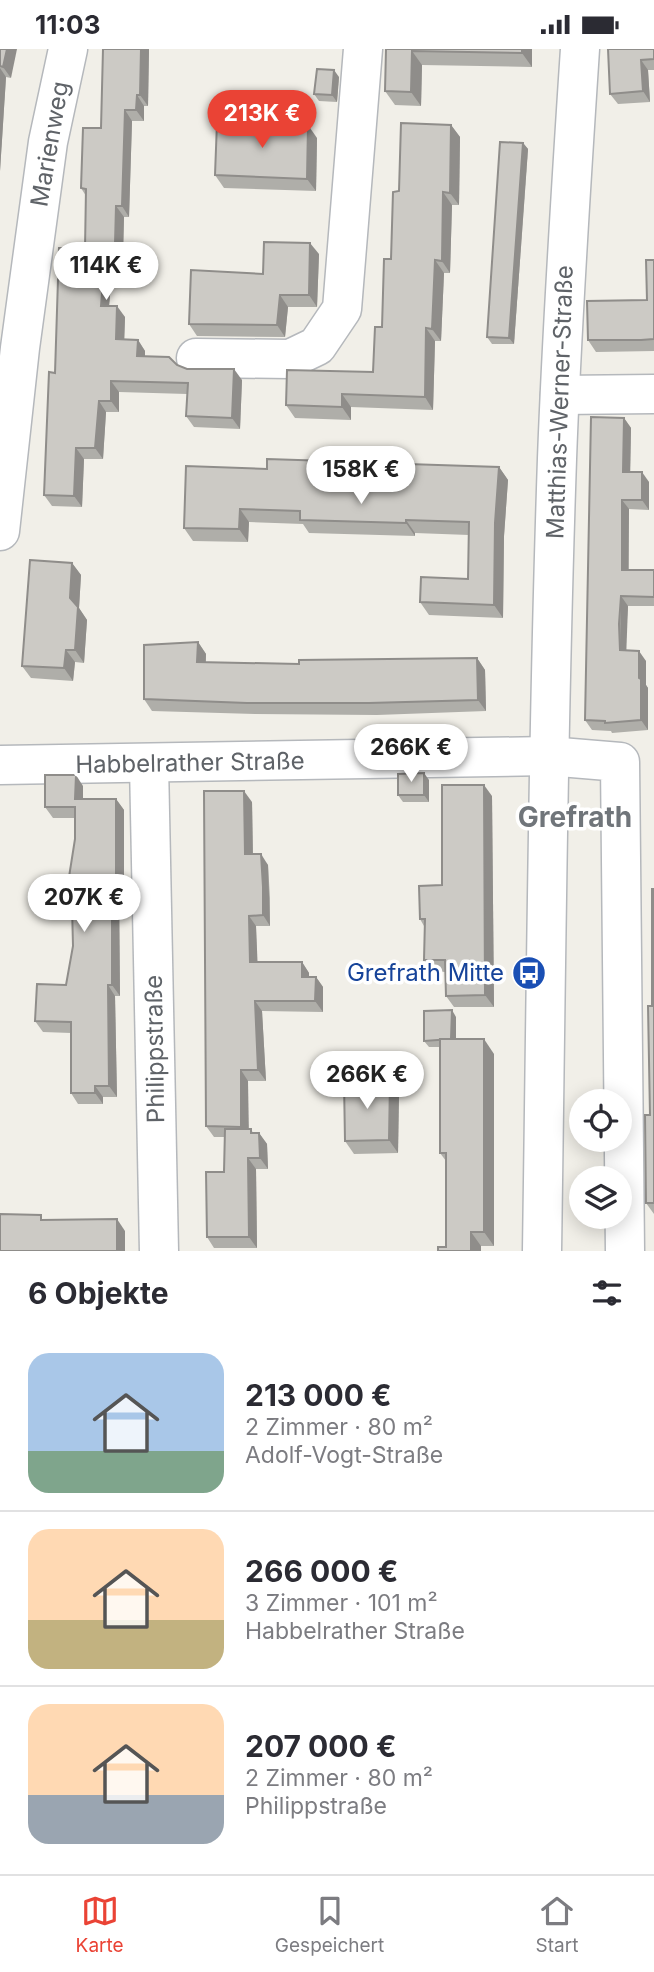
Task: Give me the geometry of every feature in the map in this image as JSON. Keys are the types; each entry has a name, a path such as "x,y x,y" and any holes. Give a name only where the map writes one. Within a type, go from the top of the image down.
{"street":[{"name":"Marienweg","path":"0,531 20,348 48,142 68,49"},
{"path":"196,358 289,359 317,346 342,309 363,49"},
{"name":"Matthias-Werner-Straße","path":"542,1251 548,756 560,395 580,49"},
{"path":"560,395 654,394"},
{"path":"548,756 620,762 625,1251"},
{"name":"Habbelrather Straße","path":"0,765 548,756"},
{"name":"Philippstraße","path":"149,764 159,1251"}],"building":[{"path":"0,49 7,49 3,67 0,66"},
{"path":"103,49 141,49 140,95 137,95 136,110 125,110 122,206 116,206 115,244 106,244 101,306 117,306 116,339 138,340 137,356 169,357 177,365 187,369 234,369 232,418 186,416 188,383 111,381 111,401 99,401 95,448 76,448 74,496 44,495 49,372 55,373 59,248 85,248 86,189 81,188 83,128 101,128"},
{"path":"386,49 522,49 522,53 412,51 411,92 385,91"},
{"path":"608,49 654,49 654,59 641,60 643,91 610,94"},
{"path":"317,69 334,70 332,95 314,94"},
{"path":"217,122 308,125 307,179 215,175"},
{"path":"401,123 451,125 450,193 443,192 442,261 435,260 432,329 426,328 425,397 342,394 342,407 286,405 287,370 373,372 375,327 382,327 384,259 391,259 393,192 399,191"},
{"path":"500,142 523,143 509,338 487,337"},
{"path":"264,242 310,243 309,295 280,295 277,325 189,324 191,270 263,274"},
{"path":"646,260 654,260 654,339 588,340 587,301 647,300"},
{"path":"591,417 624,418 623,472 642,472 642,500 622,500 622,570 654,570 654,597 621,596 619,624 620,650 639,651 641,720 605,723 585,720"},
{"path":"267,459 359,462 359,468 408,470 408,464 499,467 494,605 420,602 421,577 468,579 469,522 300,520 300,511 240,509 239,529 184,528 186,466 267,469"},
{"path":"30,560 72,563 70,598 78,607 75,650 66,650 64,668 22,666"},
{"path":"198,642 197,662 299,664 299,660 477,658 478,700 247,703 144,699 144,645"},
{"path":"424,773 424,795 398,795 398,774"},
{"path":"45,775 76,775 75,799 116,799 116,878 112,878 112,985 108,985 109,1086 95,1086 95,1093 71,1093 71,1022 35,1021 37,984 66,985 73,946 72,906 41,906 42,878 69,877 75,839 75,807 45,807"},
{"path":"442,785 484,785 485,995 446,996 445,960 424,960 425,919 420,919 419,886 442,885"},
{"path":"204,791 244,791 245,854 261,854 263,915 249,916 250,962 302,962 302,977 316,977 315,1001 255,1001 258,1070 241,1070 241,1127 206,1126"},
{"path":"652,889 654,1203 646,1203 645,1115 650,1115 648,1006 652,1006"},
{"path":"452,1010 451,1039 424,1041 424,1011"},
{"path":"440,1039 484,1039 484,1232 471,1232 471,1251 438,1251 438,1247 446,1247 446,1153 440,1153"},
{"path":"390,1081 389,1140 345,1141 344,1082"},
{"path":"225,1129 251,1129 251,1133 259,1133 260,1158 248,1158 249,1237 207,1237 206,1172 224,1172"},
{"path":"0,1214 41,1215 41,1220 117,1219 117,1251 0,1251"}],"place":[{"name":"Grefrath Mitte","path":"529,973"}],"district":[{"name":"Grefrath","path":"575,817"}]}
